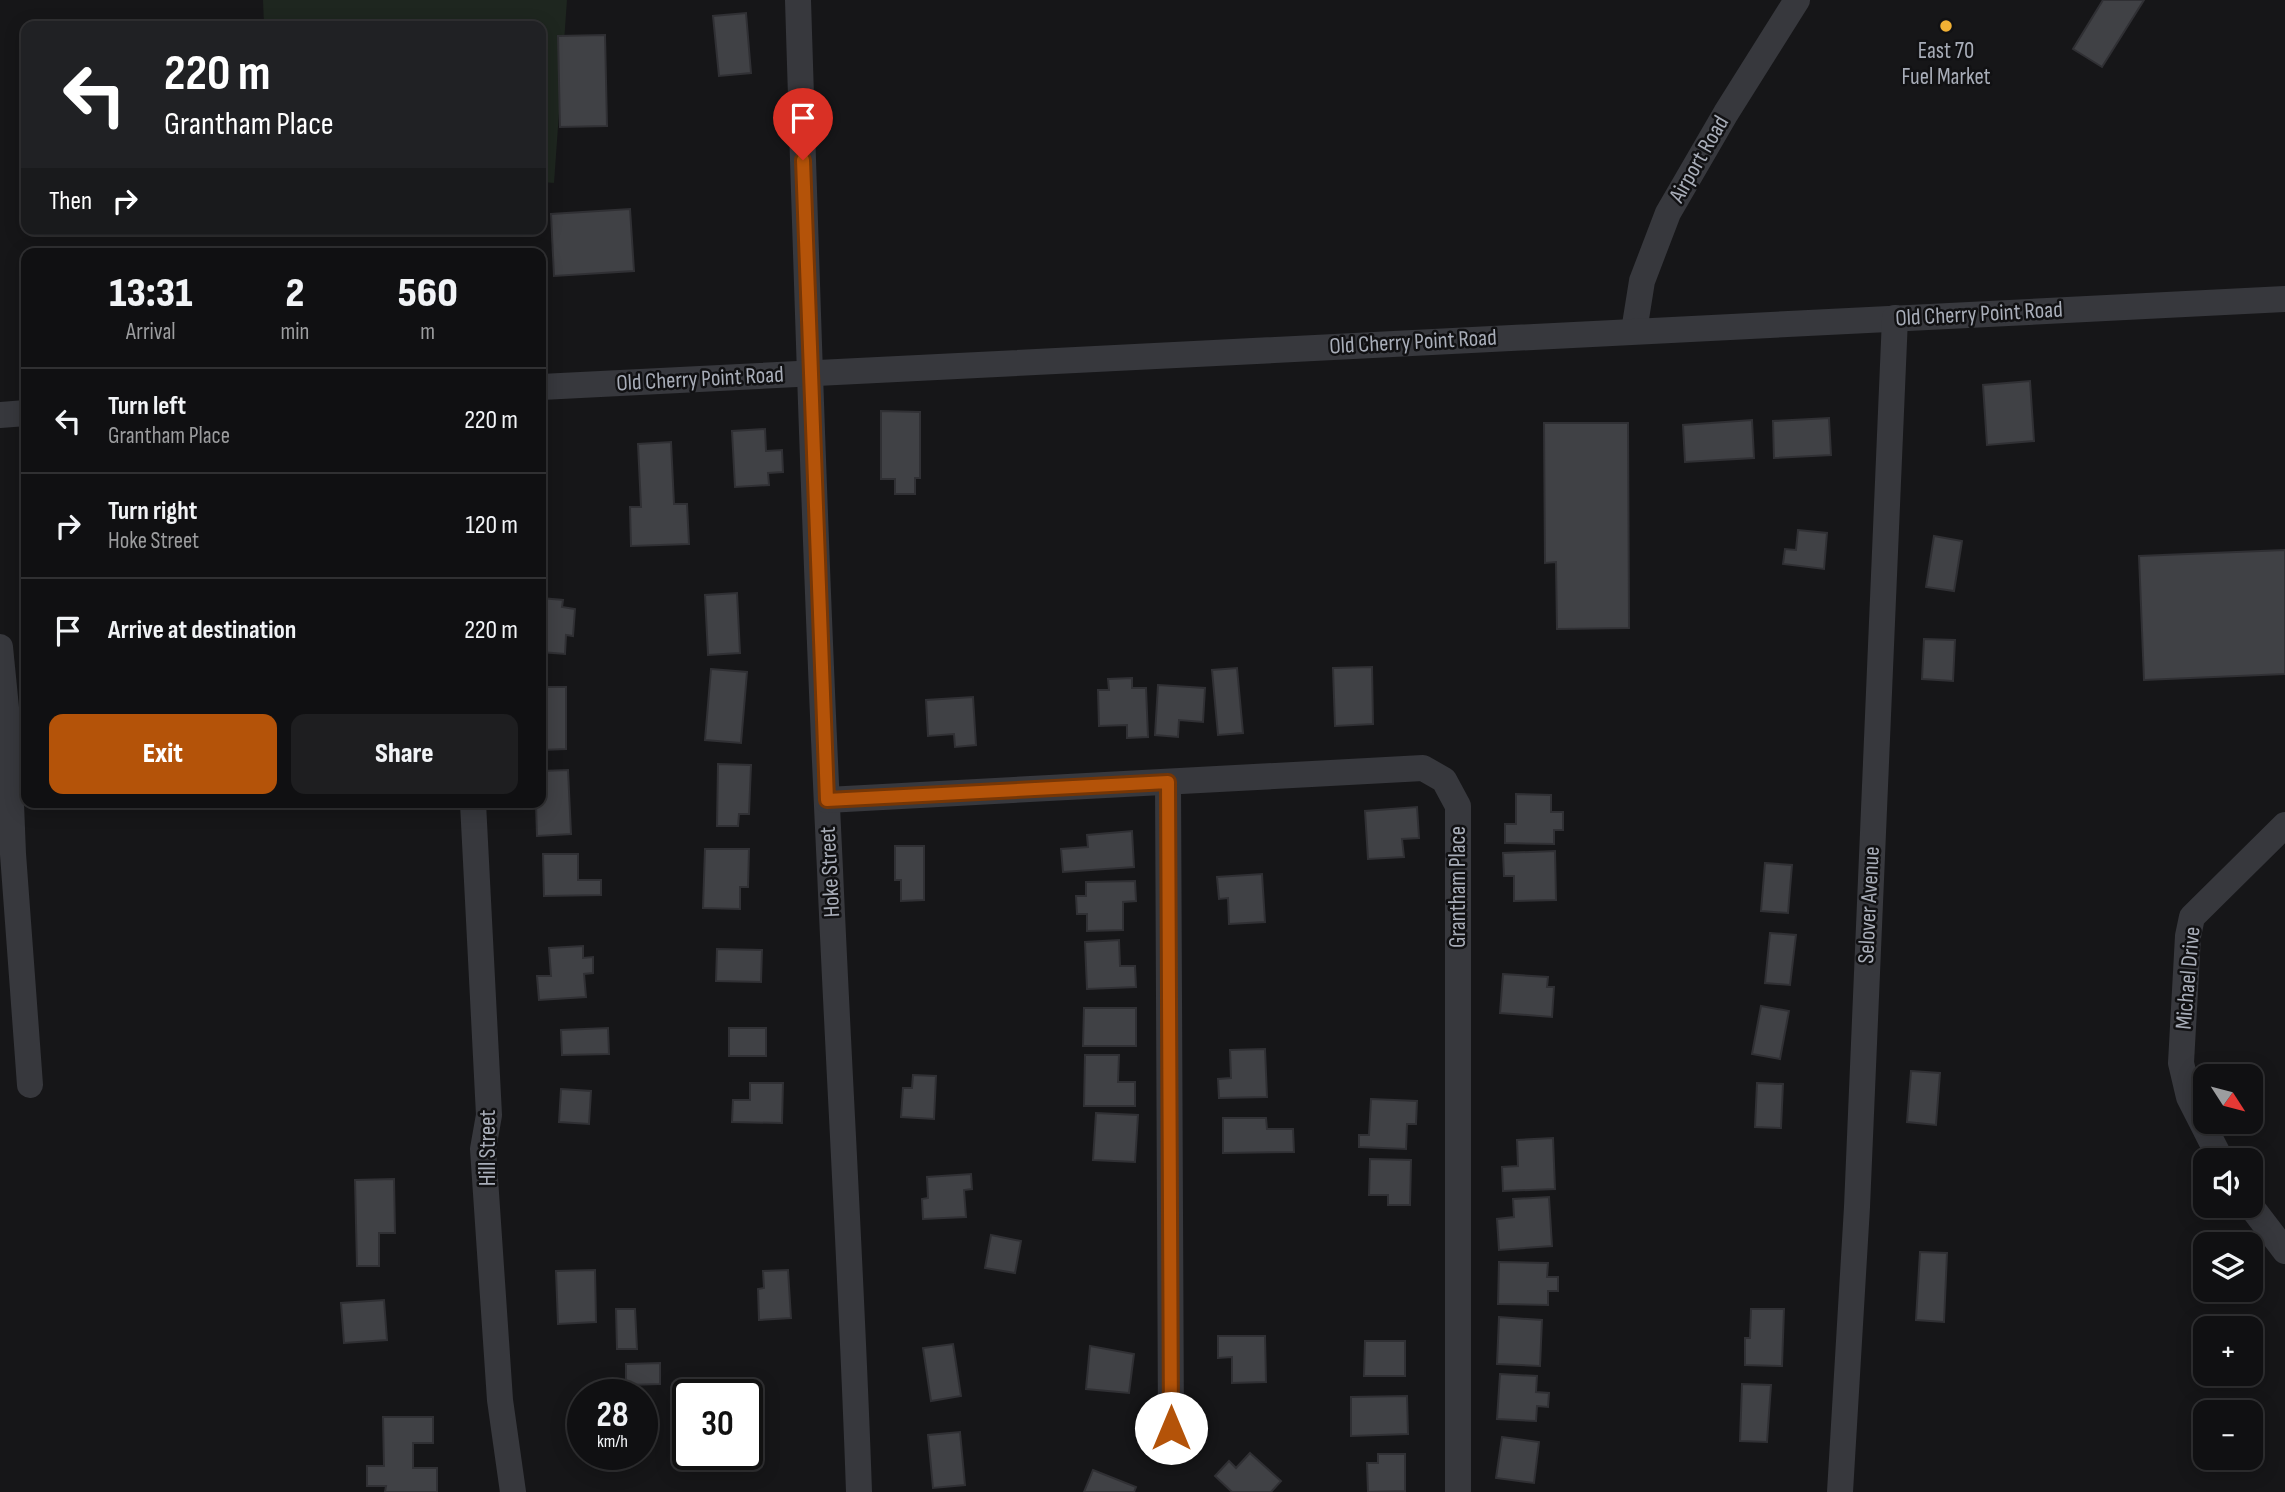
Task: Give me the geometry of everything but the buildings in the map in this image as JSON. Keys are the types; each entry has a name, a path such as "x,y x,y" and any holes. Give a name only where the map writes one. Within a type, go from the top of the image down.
{"street":[{"name":"Hoke Street","path":"798,0 827,800 858,1408 859,1492"},
{"name":"Airport Road","path":"1634,331 1642,281 1668,213 1726,113 1797,0"},
{"name":"Old Cherry Point Road","path":"546,387 2285,299"},
{"name":"Selover Avenue","path":"1840,1492 1857,1207 1895,318"},
{"path":"0,415 21,413"},
{"path":"0,647 8,728 13,854 30,1085"},
{"name":"Grantham Place","path":"827,800 1423,768 1444,780 1458,806 1458,1492"},
{"path":"1168,782 1171,1428"},
{"name":"Hill Street","path":"473,808 489,1115 483,1149 500,1400 513,1492"},
{"name":"Michael Drive","path":"2215,1148 2183,1083 2180,1063 2188,936 2192,917 2285,825"},
{"path":"2260,1218 2285,1251"}],"shaded area":[{"path":"263,0 567,0 554,183 546,182 546,21 264,21"}],"place":[{"name":"East 70 Fuel Market","path":"1946,26"}],"route":[{"path":"803,160 827,800 1168,782 1171,1428"}]}
